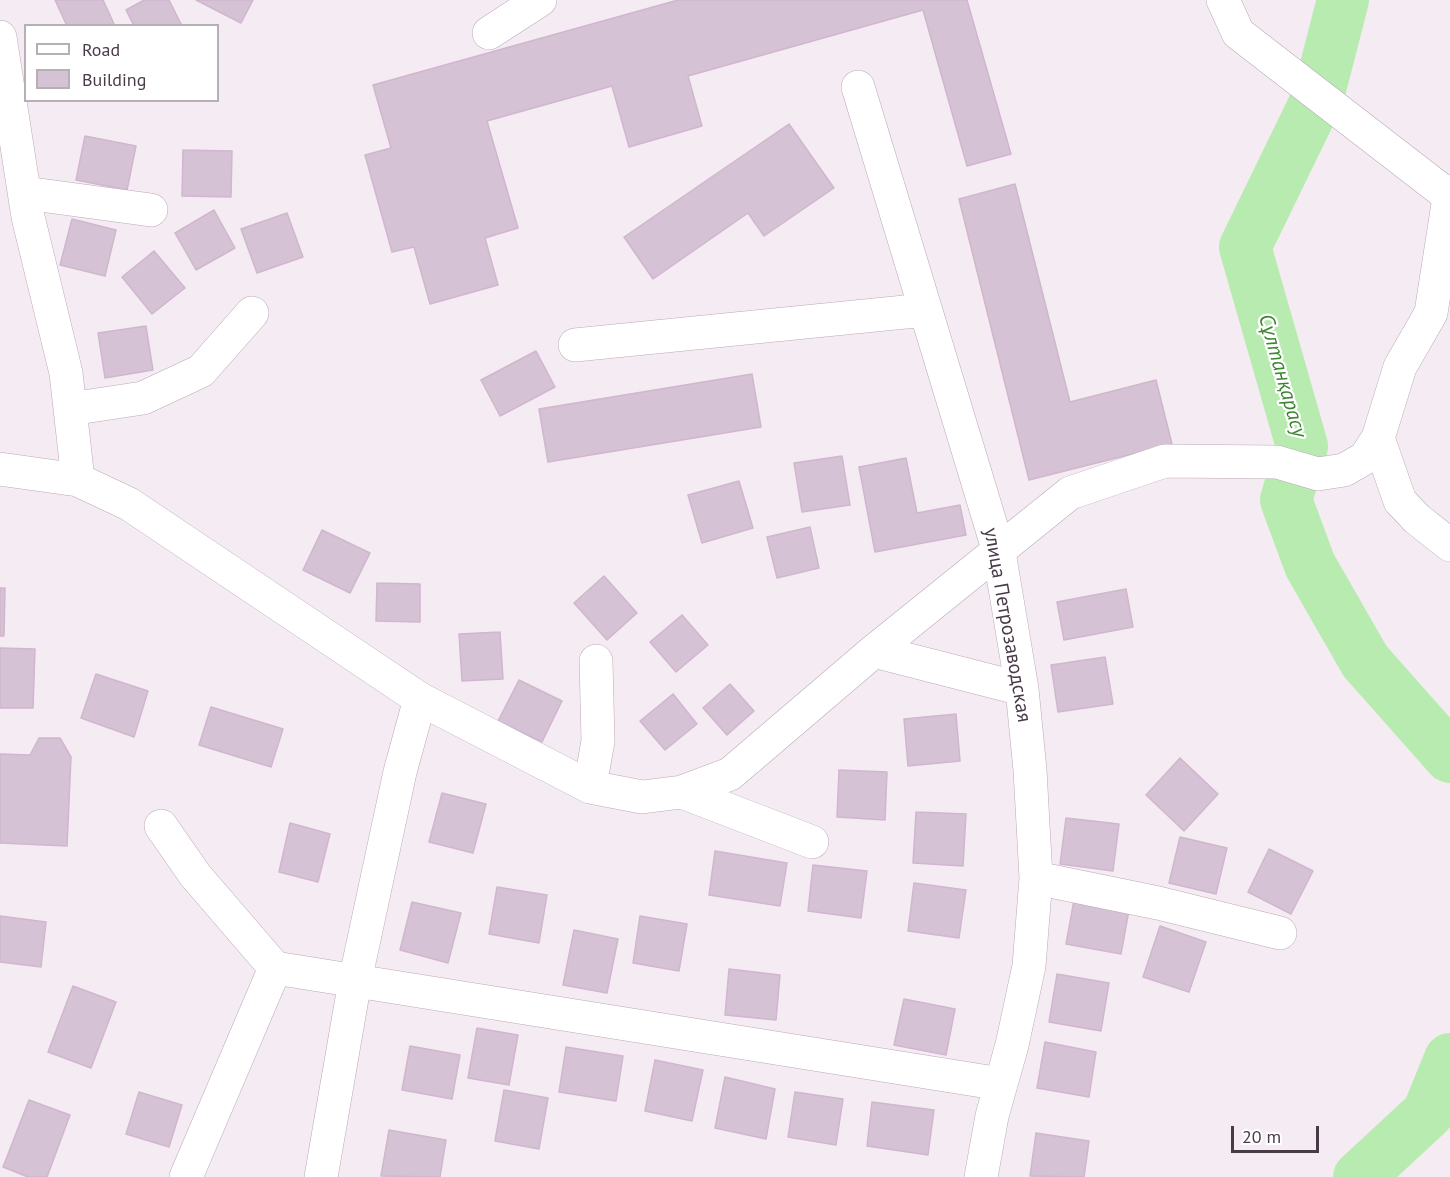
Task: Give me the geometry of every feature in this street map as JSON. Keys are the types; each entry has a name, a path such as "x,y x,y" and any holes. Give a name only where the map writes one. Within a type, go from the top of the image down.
{"street":[{"path":"489,33 540,0"},
{"path":"0,469 78,480 129,504 420,699 590,787 642,797 682,792 729,774 873,651 1070,493 1165,461 1277,462 1318,474 1344,470 1365,458 1378,438 1400,367 1431,312 1450,194 1238,33 1222,0"},
{"path":"0,37 28,217 66,373 78,480"},
{"name":"улица Петрозаводская","path":"858,87 999,552 1022,689 1030,770 1036,878 1029,966 992,1116 981,1177"},
{"path":"24,193 151,210"},
{"path":"575,345 926,310"},
{"path":"70,410 143,398 201,371 252,313"},
{"path":"1378,438 1400,501 1417,519 1450,545"},
{"path":"873,651 1022,689"},
{"path":"590,787 598,741 596,660"},
{"path":"321,1177 356,981 400,772 420,699"},
{"path":"682,792 812,842"},
{"path":"161,825 195,875 275,968 1001,1084"},
{"path":"1036,878 1158,903 1280,933"},
{"path":"186,1177 275,968"}],"building":[{"path":"55,0 103,0 114,24 66,24"},
{"path":"144,0 169,0 181,24 133,24 126,10"},
{"path":"196,0 253,0 241,23"},
{"path":"678,0 967,0 1011,154 967,166 923,10 688,76 702,126 629,147 612,86 487,121 518,228 485,238 498,285 430,304 414,247 392,252 365,155 391,148 373,85"},
{"path":"789,124 834,188 764,236 748,213 653,279 624,237"},
{"path":"85,136 136,146 127,190 76,180"},
{"path":"183,150 232,151 231,197 182,196"},
{"path":"1015,184 1070,402 1156,380 1172,444 1029,480 959,199"},
{"path":"214,210 235,248 196,270 175,233"},
{"path":"287,213 303,257 257,273 241,229"},
{"path":"72,219 116,230 105,276 60,265"},
{"path":"154,251 185,288 152,314 122,277"},
{"path":"146,326 153,370 105,378 98,333"},
{"path":"536,351 555,387 500,416 481,380"},
{"path":"752,374 761,427 548,462 539,409"},
{"path":"842,456 850,505 802,512 794,463"},
{"path":"906,458 917,513 960,505 966,535 875,552 859,467"},
{"path":"739,481 753,528 702,543 688,495"},
{"path":"810,527 819,568 777,578 767,537"},
{"path":"322,530 370,553 350,593 303,570"},
{"path":"604,576 637,613 607,640 574,603"},
{"path":"377,583 420,584 420,622 376,621"},
{"path":"0,588 5,588 4,636 0,636"},
{"path":"1126,589 1133,627 1064,640 1057,602"},
{"path":"682,615 708,645 676,672 650,642"},
{"path":"500,632 503,679 462,681 459,634"},
{"path":"0,648 35,649 33,708 0,708"},
{"path":"1105,657 1113,704 1058,712 1051,665"},
{"path":"96,674 148,691 134,737 81,718"},
{"path":"519,680 562,701 542,742 498,721"},
{"path":"730,684 754,711 727,735 703,708"},
{"path":"673,694 697,724 665,750 640,721"},
{"path":"211,707 283,729 271,767 199,745"},
{"path":"956,714 960,761 908,766 904,719"},
{"path":"39,738 60,738 71,757 67,846 0,843 0,754 30,755"},
{"path":"1180,758 1218,794 1184,831 1146,795"},
{"path":"839,770 887,772 885,820 837,817"},
{"path":"442,793 486,804 473,853 429,842"},
{"path":"916,812 966,814 963,866 913,863"},
{"path":"1066,818 1119,824 1113,871 1060,864"},
{"path":"290,823 330,834 318,882 279,872"},
{"path":"1180,837 1227,848 1216,894 1169,883"},
{"path":"1269,849 1313,871 1291,914 1248,892"},
{"path":"715,851 787,863 780,906 709,895"},
{"path":"813,865 867,871 861,918 808,911"},
{"path":"914,883 966,890 959,938 908,931"},
{"path":"497,887 547,895 539,943 489,934"},
{"path":"1074,900 1129,910 1121,954 1066,944"},
{"path":"412,902 461,913 448,963 400,950"},
{"path":"0,916 46,922 41,967 0,962"},
{"path":"640,916 687,924 679,971 633,963"},
{"path":"1160,926 1206,942 1189,992 1143,977"},
{"path":"574,930 618,939 607,993 563,985"},
{"path":"729,969 780,975 776,1020 725,1015"},
{"path":"1057,974 1109,983 1101,1031 1049,1022"},
{"path":"73,986 116,1002 91,1068 48,1052"},
{"path":"904,999 955,1009 946,1055 894,1045"},
{"path":"477,1028 518,1035 509,1085 468,1078"},
{"path":"1045,1042 1096,1052 1089,1097 1037,1088"},
{"path":"410,1046 460,1055 452,1099 402,1090"},
{"path":"566,1047 623,1056 616,1101 559,1092"},
{"path":"655,1060 703,1070 692,1121 645,1111"},
{"path":"725,1077 775,1089 766,1139 715,1128"},
{"path":"504,1090 548,1098 539,1149 495,1141"},
{"path":"139,1092 182,1105 169,1147 126,1134"},
{"path":"795,1092 843,1099 836,1145 788,1137"},
{"path":"29,1100 70,1115 47,1177 28,1177 3,1167"},
{"path":"872,1102 934,1110 928,1155 867,1146"},
{"path":"389,1130 446,1140 440,1177 381,1176"},
{"path":"1036,1133 1089,1141 1084,1177 1030,1176"}],"waterway":[{"name":"Сұлтанқарасу","path":"1343,0 1318,97 1245,247 1302,446 1286,500 1310,565 1365,661 1450,757"},
{"name":"Сұлтанқарасу","path":"1359,1177 1428,1113 1450,1059"}]}
